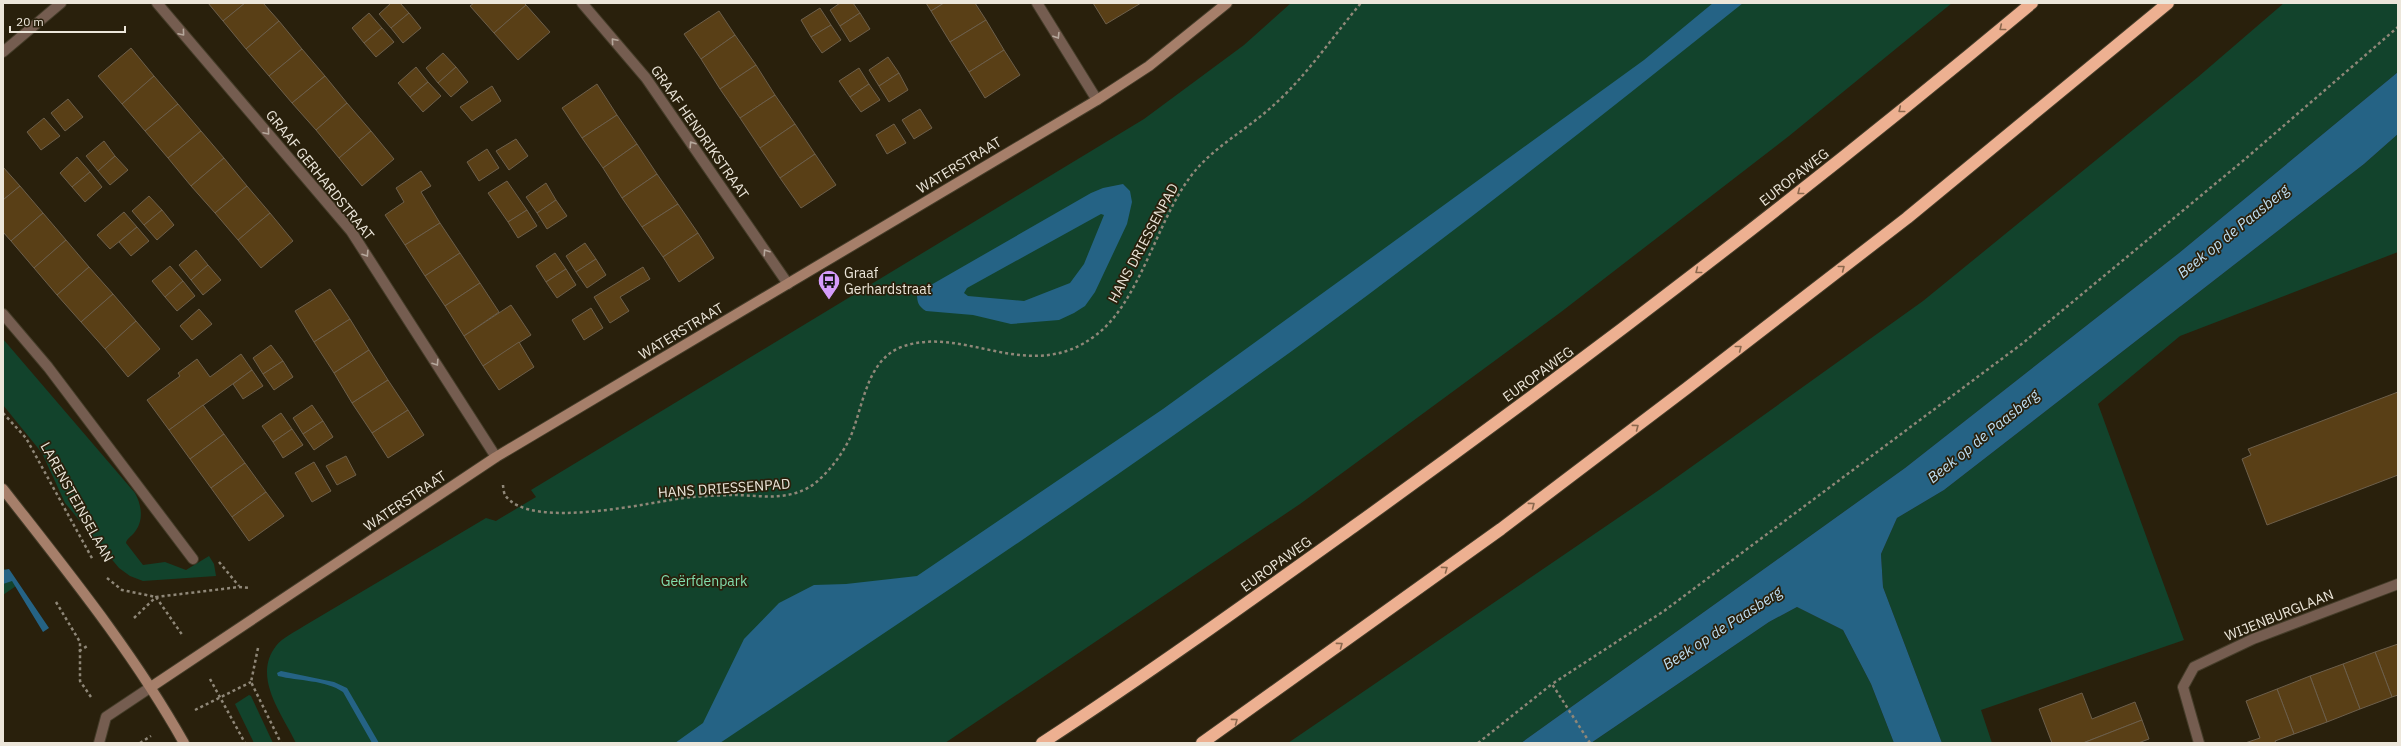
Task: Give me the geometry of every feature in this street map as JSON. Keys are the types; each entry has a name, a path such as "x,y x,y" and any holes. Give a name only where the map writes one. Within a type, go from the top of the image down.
{"highway":[{"name":"EUROPAWEG","path":"1042,743 1248,602 1585,359 1818,178 2032,3"},
{"path":"1202,743 1501,529 1693,383 1907,218 2168,3"}],"street":[{"path":"3,52 61,3"},
{"name":"GRAAF GERHARDSTRAAT","path":"157,3 351,231 496,457"},
{"name":"GRAAF HENDRIKSTRAAT","path":"582,3 646,78 788,284"},
{"path":"1037,3 1097,100"},
{"name":"WATERSTRAAT","path":"151,687 496,457 1097,100 1149,66 1227,3"},
{"path":"3,314 48,367 193,559"},
{"path":"3,489 112,631 151,687 184,743"},
{"name":"WIJENBURGLAAN","path":"2199,743 2183,687 2194,666 2253,639 2398,584"},
{"path":"99,743 106,717 151,687"}],"path":[{"name":"HANS DRIESSENPAD","path":"496,457 505,495 520,508 545,513 589,513 695,497 783,496 800,492 813,484 838,458 848,442 871,377 882,361 895,350 913,343 938,343 1034,357 1056,355 1079,346 1098,334 1115,315 1134,284 1172,205 1202,161 1277,102 1361,3"},
{"path":"1478,743 1552,684 1664,611 2024,343 2244,160 2398,27"},
{"name":"LARENSTEINSELAAN","path":"3,413 26,438 95,562"},
{"name":"LARENSTEINSELAAN","path":"103,575 122,590 156,597 239,587 291,594"},
{"path":"52,596 80,642 80,681 106,717"},
{"path":"79,651 134,618 156,597 197,657 246,743"},
{"path":"251,682 281,743"},
{"path":"1552,684 1590,743"}],"green space":[{"name":"Geërfdenpark","path":"1291,3 1952,3 1789,136 1561,312 1300,504 945,743 296,743 277,708 268,683 267,670 269,658 276,646 285,638 486,518 496,521 536,497 531,490 1144,119 1244,45"},
{"path":"2284,3 2398,3 2398,72 2179,253 1905,468 1521,743 1288,743 1659,490 1923,301 2198,77"},
{"path":"2398,134 2398,252 2180,336 2098,404 2184,640 1981,710 1992,743 1942,743 1883,587 1881,554 1897,518 1944,490 2364,164"},
{"path":"3,339 135,493 139,503 141,518 137,528 126,543 143,565 165,562 186,570 209,556 214,564 216,576 143,581 130,576 119,568 65,503 42,453 3,405"},
{"path":"3,567 16,586 3,595"},
{"path":"1797,607 1843,630 1871,684 1894,743 1591,743 1769,622"},
{"path":"249,695 251,696 273,743 254,743 235,704"}],"water":[{"path":"1713,3 1743,3 1475,214 1311,337 1018,543 720,743 675,743 703,723 744,639 779,603 814,585 846,584 917,576 1163,409 1644,60"},
{"name":"Beek op de Paasberg","path":"2398,72 2398,134 2364,164 1944,490 1897,518 1881,554 1883,587 1942,743 1894,743 1871,684 1843,630 1797,607 1769,622 1591,743 1521,743 1905,468 2179,253"},
{"path":"1123,184 1130,191 1132,202 1127,224 1095,292 1085,306 1059,320 1011,324 973,315 926,311 921,307 918,301 917,293 1091,193 1103,188","holes":["1101,214 1104,215 1084,264 1070,283 1024,301 968,296 964,293 967,288"]},
{"path":"9,569 49,628 43,632 12,581 3,584 3,570"},
{"path":"281,671 334,682 347,688 379,743 372,743 343,692 320,683 278,676 277,673"}],"building":[{"path":"208,3 245,3 223,21"},
{"path":"245,3 263,3 279,21 246,49 223,21"},
{"path":"391,3 400,3 409,13 391,28 379,14"},
{"path":"474,3 524,3 526,5 494,33 470,6"},
{"path":"840,3 853,3 860,13 840,26 830,10"},
{"path":"926,3 944,3 931,11"},
{"path":"944,3 975,3 986,20 950,42 931,11"},
{"path":"1093,3 1141,3 1106,24"},
{"path":"526,5 550,32 518,60 494,33"},
{"path":"820,8 831,25 811,37 801,20"},
{"path":"719,11 735,35 701,59 684,34"},
{"path":"369,13 382,28 364,43 352,28"},
{"path":"409,13 421,28 403,43 391,28"},
{"path":"860,13 870,29 850,42 840,26"},
{"path":"986,20 1004,50 969,72 950,42"},
{"path":"279,21 302,49 269,76 246,49"},
{"path":"831,25 841,40 822,53 811,37"},
{"path":"382,28 394,42 376,57 364,43"},
{"path":"735,35 756,65 720,89 701,59"},
{"path":"131,48 154,76 122,104 98,76"},
{"path":"302,49 325,76 292,103 269,76"},
{"path":"1004,50 1020,75 985,98 969,72"},
{"path":"443,53 456,67 438,83 426,68"},
{"path":"888,57 899,73 879,86 869,70"},
{"path":"756,65 775,95 740,118 720,89"},
{"path":"416,67 428,82 410,97 398,83"},
{"path":"456,67 468,82 451,97 438,83"},
{"path":"859,68 869,84 850,97 839,81"},
{"path":"899,73 908,90 889,102 879,86"},
{"path":"154,76 178,104 145,131 122,104"},
{"path":"325,76 347,103 316,130 292,103"},
{"path":"428,82 441,96 423,112 410,97"},
{"path":"597,84 617,115 582,138 562,108"},
{"path":"869,84 880,100 861,112 850,97"},
{"path":"492,86 501,101 472,121 460,107"},
{"path":"775,95 795,124 760,148 740,118"},
{"path":"68,99 83,117 65,131 51,113"},
{"path":"347,103 371,131 339,158 316,130"},
{"path":"178,104 201,131 168,158 145,131"},
{"path":"920,109 932,128 914,139 902,120"},
{"path":"617,115 637,144 603,168 582,138"},
{"path":"44,118 60,136 41,150 27,132"},
{"path":"795,124 815,154 780,178 760,148"},
{"path":"894,124 906,143 887,154 876,135"},
{"path":"201,131 224,158 191,186 168,158"},
{"path":"371,131 394,159 362,186 339,158"},
{"path":"516,139 528,156 509,170 496,151"},
{"path":"104,141 115,156 98,171 86,156"},
{"path":"637,144 657,174 622,198 603,168"},
{"path":"487,149 499,168 479,181 467,162"},
{"path":"815,154 836,185 801,208 780,178"},
{"path":"115,156 128,170 110,185 98,171"},
{"path":"77,157 90,172 72,187 60,173"},
{"path":"224,158 247,186 215,213 191,186"},
{"path":"3,167 20,186 3,200"},
{"path":"421,171 431,186 421,192 440,223 405,245 385,215 404,202 396,188"},
{"path":"90,172 102,187 85,202 72,187"},
{"path":"657,174 678,204 642,227 622,198"},
{"path":"507,181 527,210 508,222 488,193"},
{"path":"546,183 556,200 537,213 526,197"},
{"path":"20,186 43,213 11,241 3,232 3,200"},
{"path":"247,186 270,213 238,240 215,213"},
{"path":"149,196 162,210 144,225 132,211"},
{"path":"556,200 567,216 547,229 537,213"},
{"path":"678,204 698,233 663,257 642,227"},
{"path":"162,210 174,225 157,240 144,225"},
{"path":"527,210 537,226 518,238 508,222"},
{"path":"124,212 137,227 110,249 97,235"},
{"path":"43,213 66,240 34,268 11,241"},
{"path":"270,213 293,241 261,268 238,240"},
{"path":"440,223 460,253 425,276 405,245"},
{"path":"137,227 149,241 131,256 119,242"},
{"path":"698,233 714,258 679,282 663,257"},
{"path":"66,240 89,267 57,295 34,268"},
{"path":"585,243 596,259 576,272 566,256"},
{"path":"196,250 208,265 191,280 179,265"},
{"path":"460,253 480,283 445,306 425,276"},
{"path":"555,253 566,269 546,282 536,266"},
{"path":"596,259 606,275 587,288 576,272"},
{"path":"208,265 221,280 203,295 191,280"},
{"path":"170,266 183,281 165,297 152,281"},
{"path":"89,267 113,294 81,322 57,295"},
{"path":"643,267 650,279 620,297 629,311 610,323 594,297"},
{"path":"566,269 576,285 557,298 546,282"},
{"path":"183,281 195,296 177,311 165,297"},
{"path":"480,283 499,312 464,336 445,306"},
{"path":"330,289 350,319 314,342 295,311"},
{"path":"113,294 136,321 105,349 81,322"},
{"path":"511,305 531,335 483,366 464,336"},
{"path":"591,308 603,328 584,340 572,320"},
{"path":"199,309 212,324 192,340 180,326"},
{"path":"350,319 369,350 334,373 314,342"},
{"path":"136,321 160,349 128,377 105,349"},
{"path":"519,342 534,367 499,390 483,366"},
{"path":"271,345 283,361 263,374 253,358"},
{"path":"369,350 388,380 352,403 334,373"},
{"path":"241,354 252,370 169,430 147,400 180,376 178,373 197,359 210,377"},
{"path":"283,361 293,377 274,390 263,374"},
{"path":"252,370 263,386 243,399 233,384"},
{"path":"388,380 408,410 372,433 352,403"},
{"path":"2398,392 2398,475 2267,525 2242,459 2251,455 2248,449"},
{"path":"203,405 224,434 190,459 169,430"},
{"path":"312,405 323,421 303,434 293,418"},
{"path":"408,410 424,435 388,458 372,433"},
{"path":"281,413 292,429 273,442 262,426"},
{"path":"323,421 333,437 314,450 303,434"},
{"path":"292,429 303,445 283,458 273,442"},
{"path":"224,434 245,463 211,488 190,459"},
{"path":"346,456 356,475 337,485 326,466"},
{"path":"314,462 331,491 312,502 295,473"},
{"path":"245,463 266,492 232,517 211,488"},
{"path":"266,492 284,516 249,541 232,517"},
{"path":"2398,644 2398,695 2392,697 2375,652"},
{"path":"2375,652 2392,697 2360,709 2343,664"},
{"path":"2343,664 2360,709 2327,722 2310,676"},
{"path":"2310,676 2327,722 2294,734 2277,689"},
{"path":"2277,689 2294,734 2275,741 2276,743 2245,743 2260,738 2246,701"},
{"path":"2082,693 2092,719 2135,702 2142,720 2083,743 2052,743 2039,709"},
{"path":"2142,720 2149,739 2138,743 2083,743"}],"place":[{"name":"Graaf Gerhardstraat","path":"829,300"}]}
